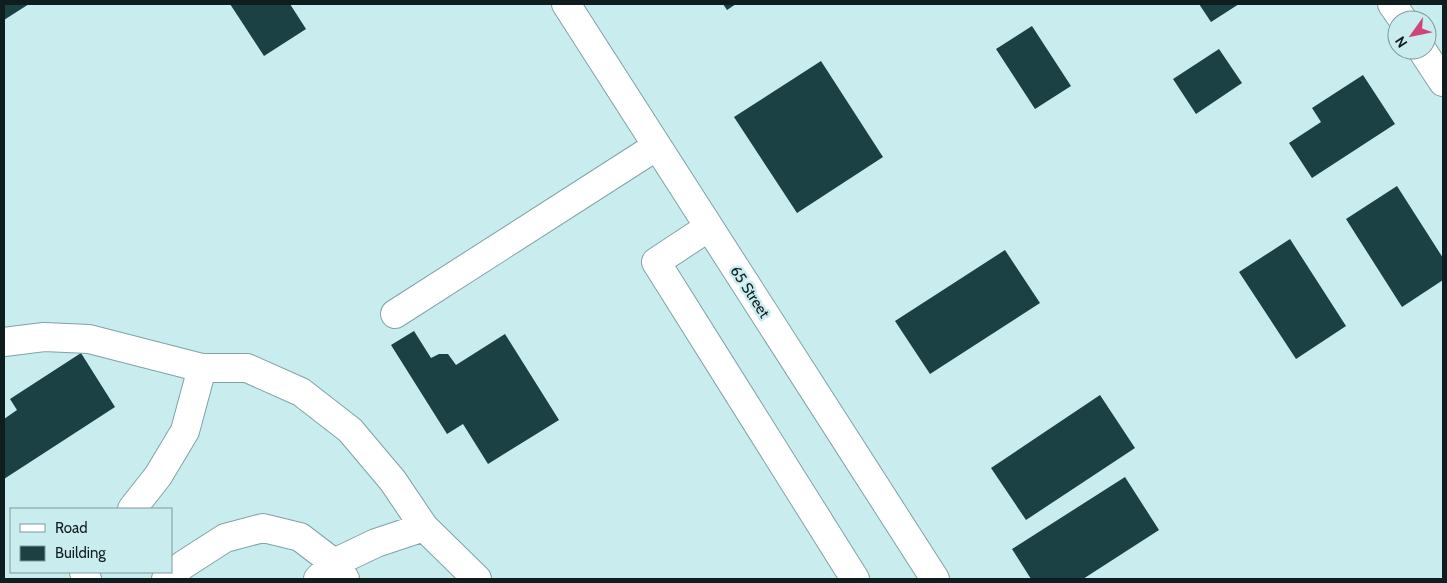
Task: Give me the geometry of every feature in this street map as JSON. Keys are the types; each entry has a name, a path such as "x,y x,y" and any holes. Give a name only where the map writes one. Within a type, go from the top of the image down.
{"street":[{"name":"65 Street","path":"566,4 935,579"},
{"path":"1429,60 1443,82"},
{"path":"395,314 657,146"},
{"path":"709,227 656,262 855,579"},
{"path":"4,342 44,337 89,339 202,368 247,368 301,392 350,430 393,481 424,526 477,579"},
{"path":"133,508 158,476 185,431 202,368"},
{"path":"166,579 183,565 225,538 263,528 300,537 332,574 376,543 424,526"}],"building":[{"path":"4,4 29,4 4,20"},
{"path":"230,4 290,4 306,29 264,56"},
{"path":"723,4 736,4 727,10"},
{"path":"1199,4 1239,4 1211,22"},
{"path":"1032,26 1071,86 1035,109 996,49"},
{"path":"1219,49 1242,83 1196,114 1173,79"},
{"path":"821,61 883,157 797,213 734,117"},
{"path":"1363,75 1395,124 1312,178 1289,143 1321,122 1312,108"},
{"path":"1397,186 1443,258 1443,280 1402,307 1346,219"},
{"path":"1290,239 1346,326 1296,359 1239,272"},
{"path":"1005,250 1040,303 930,374 895,321"},
{"path":"414,331 431,358 439,354 448,354 456,365 505,334 559,420 488,464 463,424 447,434 391,345"},
{"path":"81,353 115,407 4,479 4,419 17,410 10,399"},
{"path":"1100,395 1135,448 1026,520 991,468"},
{"path":"1125,477 1159,530 1083,579 1031,579 1012,549"}]}
